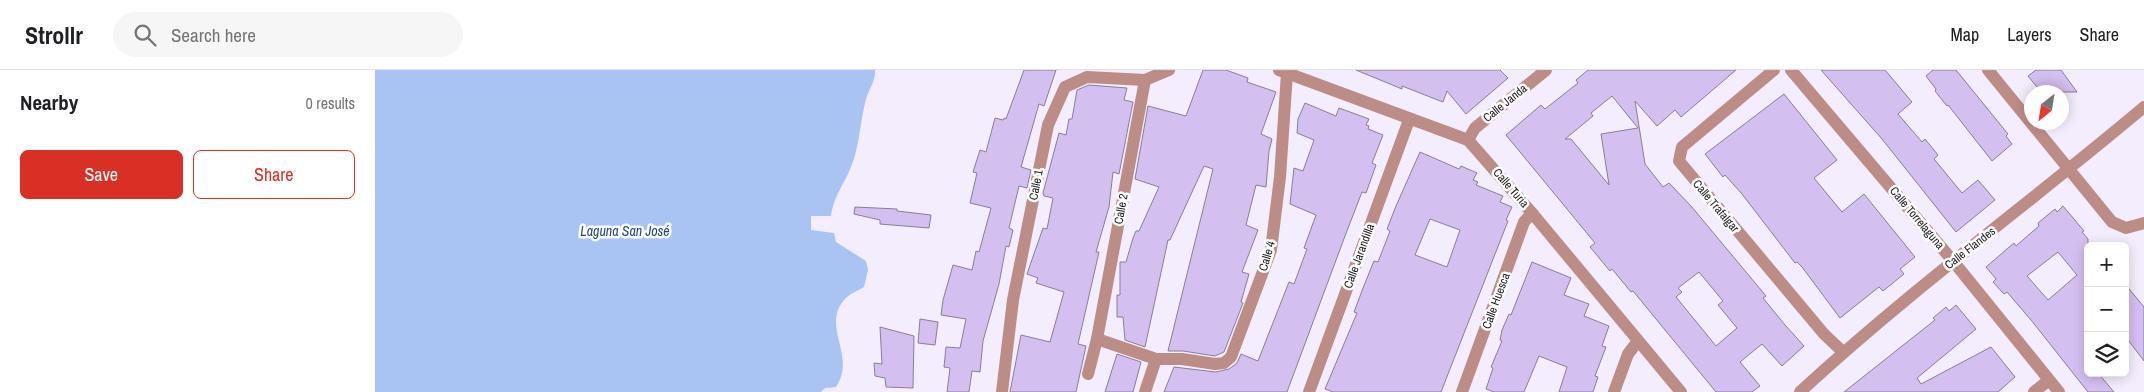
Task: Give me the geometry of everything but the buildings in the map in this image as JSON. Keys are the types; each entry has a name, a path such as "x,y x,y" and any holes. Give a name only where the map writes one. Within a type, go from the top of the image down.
{"street":[{"name":"Calle 1","path":"1002,392 1013,300 1048,125 1065,87 1087,78 1145,80 1169,70"},
{"name":"Calle Janda","path":"1468,140 1475,128 1546,70"},
{"name":"Calle Trafalgar","path":"1774,70 1682,147 1679,161 1824,334 1843,352"},
{"name":"Calle Torrelaguna","path":"1791,70 1953,261 2059,392"},
{"path":"1989,70 2112,222 2126,228 2144,223"},
{"path":"1283,72 1409,120 1468,140"},
{"name":"Calle 4","path":"1156,359 1182,359 1215,364 1224,363 1231,357 1271,250 1279,176 1283,72"},
{"name":"Calle 2","path":"1088,374 1097,339 1145,80"},
{"name":"Calle Flandes","path":"1800,392 1843,352 1953,261 2069,170 2144,107"},
{"name":"Calle Jarandilla","path":"1309,392 1409,120"},
{"name":"Calle Turia","path":"1468,140 1532,213 1681,392"},
{"name":"Calle Huesca","path":"1462,392 1502,286 1523,222 1532,213"},
{"path":"1097,339 1156,359 1145,392"},
{"path":"1613,392 1628,354 1638,342"},
{"path":"2034,392 2049,380"}],"water":[{"name":"Laguna San José","path":"375,70 875,70 864,107 854,159 837,196 831,216 811,216 811,230 834,233 836,242 866,261 868,270 864,287 846,298 838,310 836,321 843,364 836,387 825,388 821,392 375,392"}]}
